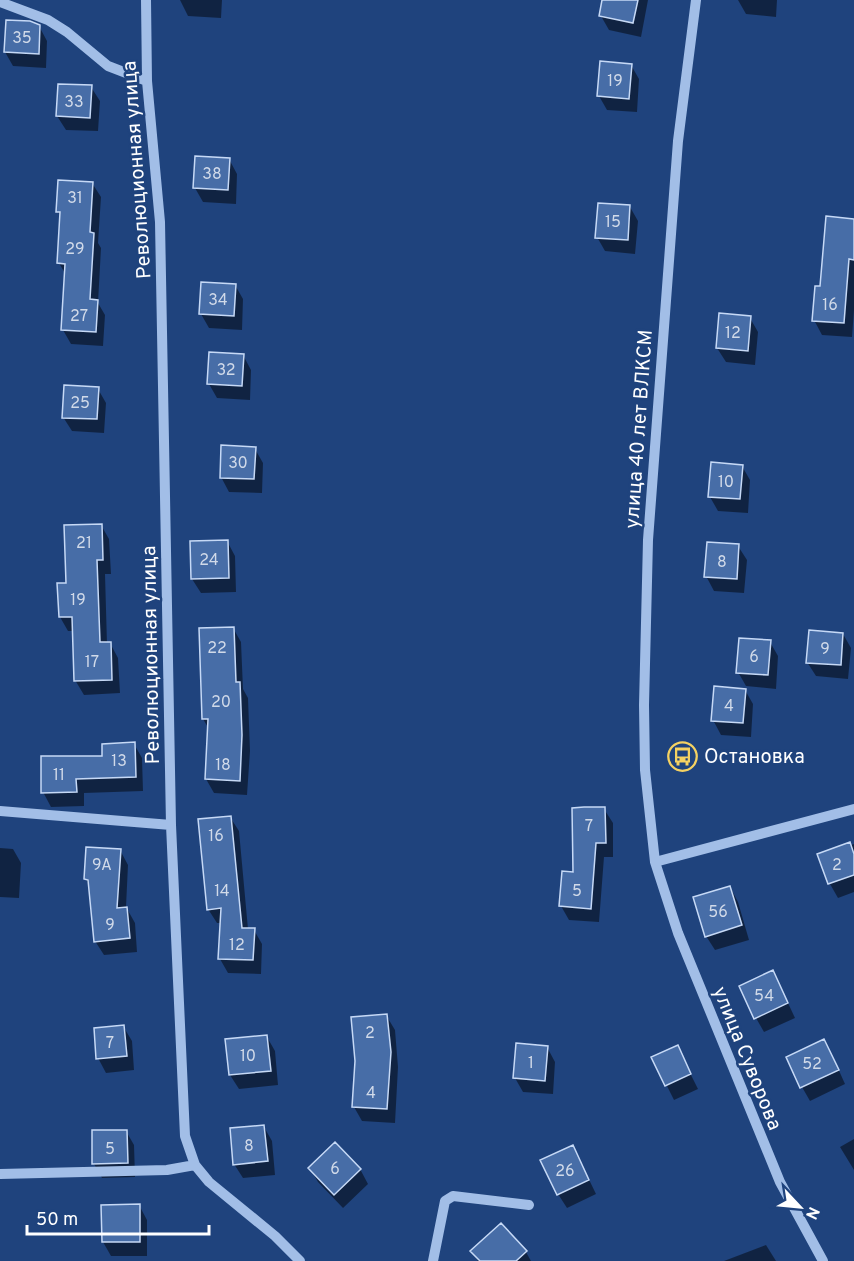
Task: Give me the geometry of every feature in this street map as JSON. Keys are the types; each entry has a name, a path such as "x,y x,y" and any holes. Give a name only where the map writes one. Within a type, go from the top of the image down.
{"street":[{"name":"Революционная улица","path":"146,0 147,81 160,222 171,825 186,1136 195,1165 209,1182 275,1236 300,1261"},
{"name":"улица 40 лет ВЛКСМ","path":"655,862 645,770 644,705 648,540 678,141 696,0"},
{"path":"0,2 48,20 67,32 108,66 147,81"},
{"path":"655,862 854,809"},
{"path":"0,811 171,825"},
{"name":"улица Суворова","path":"655,862 678,933 780,1182 823,1261"},
{"path":"0,1174 167,1170 195,1165"},
{"path":"433,1261 445,1201 453,1196 529,1205"}],"building":[{"path":"602,0 638,0 633,23 599,16"},
{"path":"6,20 30,21 40,25 39,54 4,52"},
{"path":"600,61 632,64 629,99 597,96"},
{"path":"58,84 92,85 90,118 56,116"},
{"path":"195,156 230,158 228,190 193,188"},
{"path":"58,180 93,182 90,232 94,233 90,299 98,300 96,332 61,330 65,264 57,263 60,212 56,212"},
{"path":"598,203 630,205 628,240 595,238"},
{"path":"826,216 854,219 854,260 849,259 844,323 812,321 815,286 820,286"},
{"path":"201,282 236,284 234,316 199,314"},
{"path":"719,313 751,316 748,351 716,348"},
{"path":"209,352 244,354 242,386 207,384"},
{"path":"64,385 99,387 97,419 62,418"},
{"path":"221,445 256,447 254,479 220,478"},
{"path":"711,462 743,465 740,499 708,497"},
{"path":"102,524 103,560 97,560 100,642 111,642 112,680 74,681 72,617 59,617 57,583 66,583 64,525"},
{"path":"228,540 229,578 191,579 190,541"},
{"path":"707,542 739,544 737,579 704,577"},
{"path":"234,627 236,682 240,682 242,735 240,781 205,779 208,719 202,719 199,628"},
{"path":"809,630 843,633 841,665 806,663"},
{"path":"739,638 771,640 768,675 736,673"},
{"path":"714,686 746,689 743,723 711,721"},
{"path":"135,742 136,777 76,779 77,792 41,793 41,756 102,756 102,744"},
{"path":"605,807 606,843 596,843 591,909 559,906 562,871 573,872 572,808"},
{"path":"231,816 242,928 255,928 253,960 218,959 221,908 207,910 198,819"},
{"path":"850,842 854,854 854,875 828,884 817,854"},
{"path":"86,847 121,849 117,908 127,907 130,938 94,942 88,880 84,879"},
{"path":"730,886 742,925 705,937 693,897"},
{"path":"773,970 788,1003 754,1019 739,986"},
{"path":"387,1014 391,1052 387,1109 352,1107 355,1061 351,1017"},
{"path":"124,1025 127,1056 96,1059 94,1028"},
{"path":"267,1035 271,1071 229,1075 225,1039"},
{"path":"824,1039 839,1070 800,1088 786,1057"},
{"path":"516,1043 548,1046 545,1081 513,1078"},
{"path":"678,1045 691,1074 665,1086 651,1057"},
{"path":"264,1125 268,1161 233,1165 230,1128"},
{"path":"92,1130 127,1130 128,1163 92,1164"},
{"path":"335,1142 361,1169 334,1195 308,1168"},
{"path":"573,1145 589,1180 557,1195 540,1160"},
{"path":"140,1204 140,1242 102,1242 101,1205"},
{"path":"501,1223 527,1251 516,1261 480,1261 470,1251"}],"place":[{"name":"Остановка","path":"683,756"}]}
